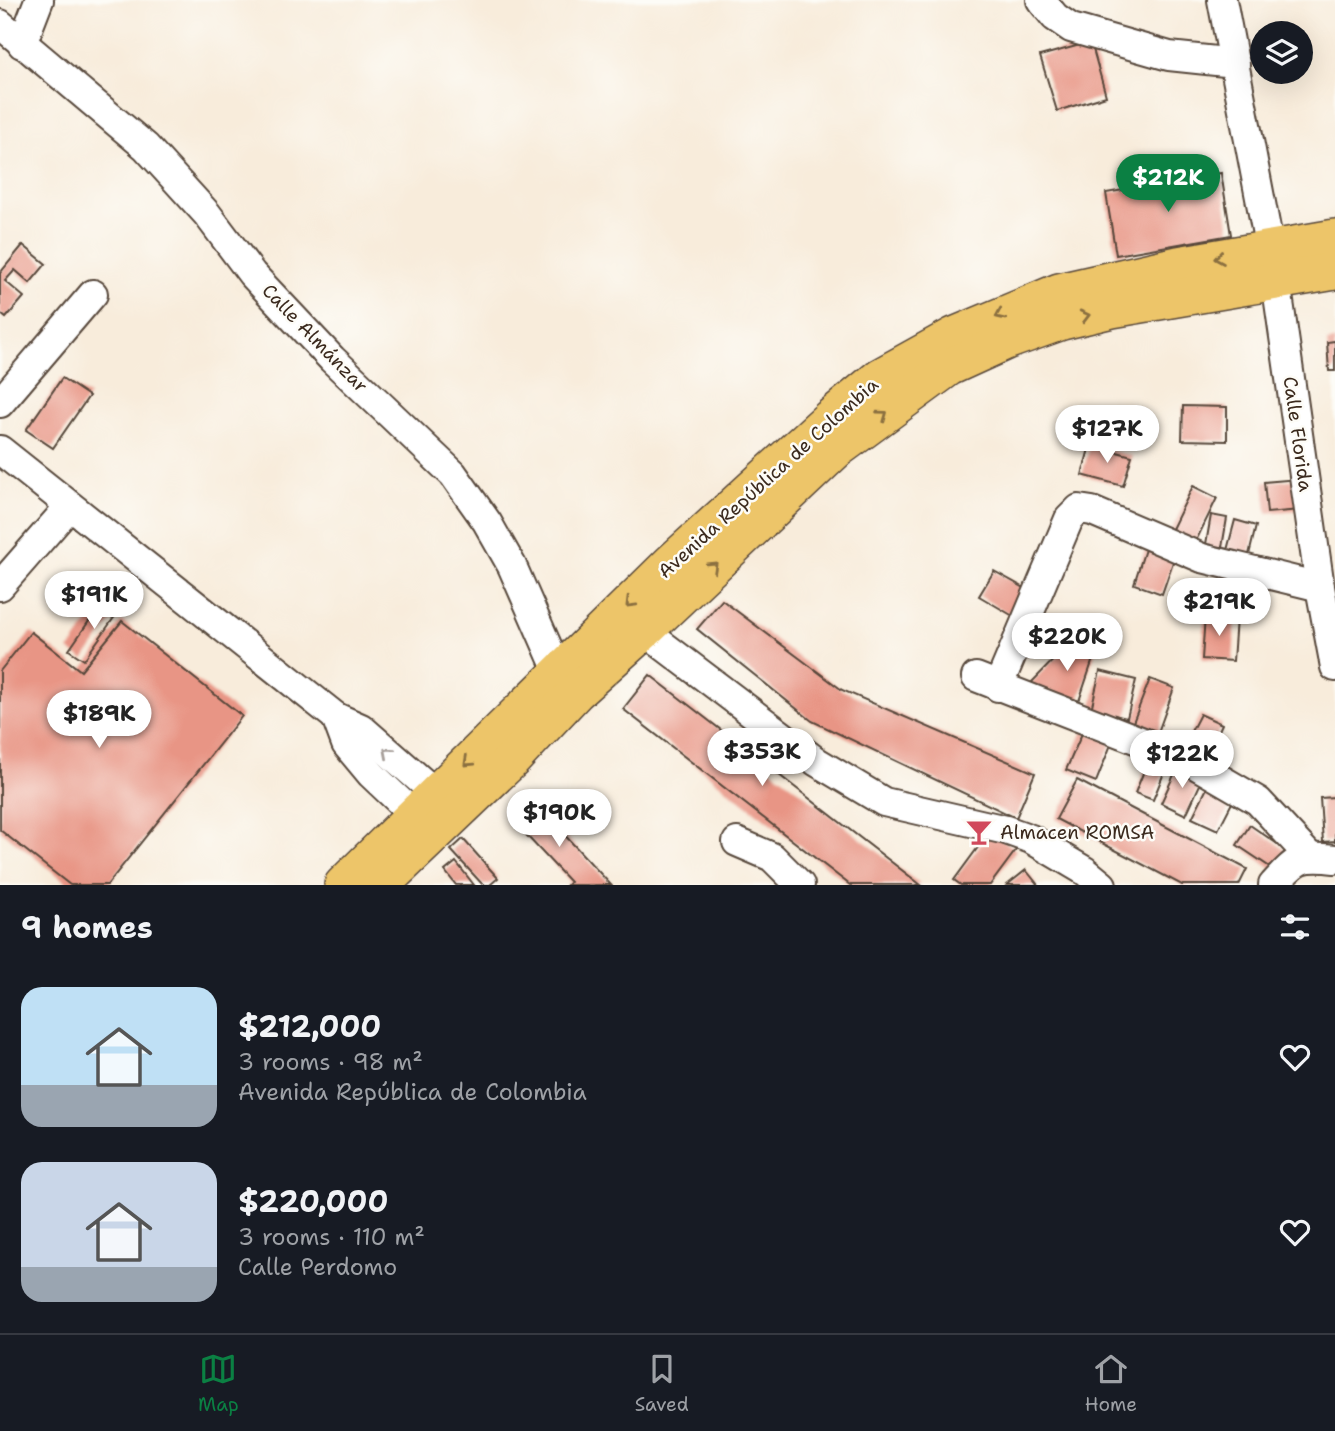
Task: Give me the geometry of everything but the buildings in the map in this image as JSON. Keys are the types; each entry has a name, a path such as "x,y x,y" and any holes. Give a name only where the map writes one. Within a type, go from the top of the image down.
{"main road":[{"name":"Avenida República de Colombia","path":"568,682 644,631 836,450 949,367 1006,341 1062,321 1305,272 1335,238"},
{"name":"Avenida República de Colombia","path":"342,885 435,813 512,760 568,682 671,563 830,418 880,377 954,336 1059,292 1178,265 1305,272"},
{"name":"Avenida República de Colombia","path":"381,885 435,813"}],"street":[{"path":"22,44 39,0"},
{"path":"1041,0 1055,17 1071,28 1169,56 1235,64"},
{"name":"Calle Florida","path":"1222,0 1235,64 1305,272 1320,587 1335,667"},
{"name":"Calle Almánzar","path":"0,24 146,146 207,214 252,274 332,359 453,474 487,522 512,566 568,682"},
{"path":"0,403 93,294"},
{"path":"0,450 336,717 361,728 435,813"},
{"path":"0,586 69,507"},
{"path":"1320,587 1202,558 1092,511 1079,509 1069,519 987,682 1165,750 1206,769 1258,801 1322,858"},
{"path":"644,631 817,761 884,802 1006,830 1031,839 1085,871 1102,885"},
{"path":"737,842 772,858 800,885"},
{"path":"1273,885 1293,864 1322,858"}],"place":[{"name":"Almacen ROMSA","path":"979,832"}]}
